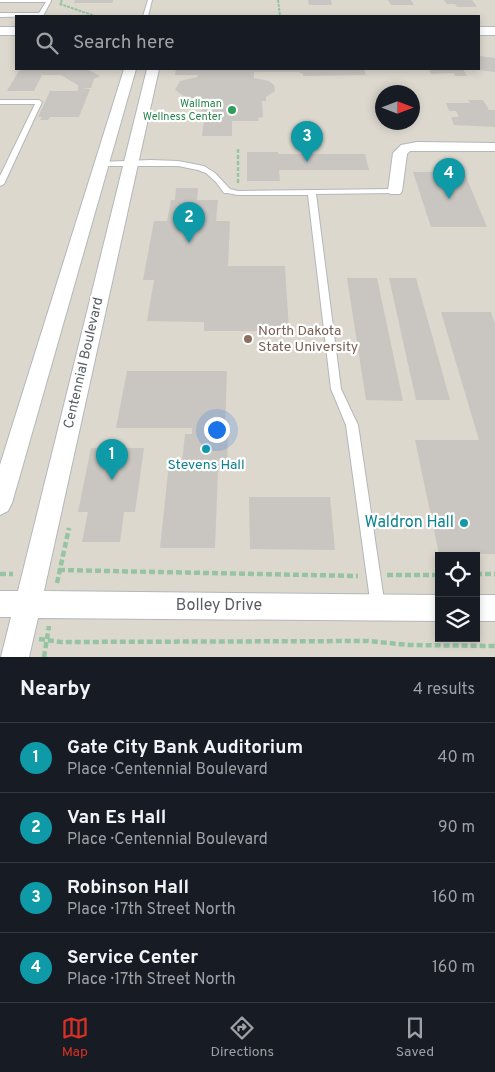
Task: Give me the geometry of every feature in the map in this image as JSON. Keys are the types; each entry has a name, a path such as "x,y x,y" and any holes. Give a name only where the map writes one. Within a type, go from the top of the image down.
{"street":[{"path":"0,31 15,31"},
{"path":"480,31 495,31"},
{"path":"0,503 130,70"},
{"name":"Centennial Boulevard","path":"18,645 37,572 129,164 153,70"},
{"path":"395,192 400,153 406,148 417,146 495,147"},
{"name":"Bolley Drive","path":"0,604 435,608"},
{"path":"480,608 495,608"}],"lane":[{"path":"145,15 150,0"},
{"path":"0,1 49,1 41,15 0,15"},
{"path":"0,11 7,1"},
{"path":"0,102 39,102 0,184"},
{"path":"100,164 184,164 202,168 218,178 227,191 238,193 395,192"},
{"path":"312,192 336,388 352,425 378,608"}],"path":[{"path":"62,0 60,4 92,15"},
{"path":"278,0 280,15"},
{"path":"238,148 238,193"},
{"path":"0,574 60,570 435,575"},
{"path":"480,574 495,574"},
{"path":"18,645 47,642 368,641 410,645 495,646"}],"shaded area":[{"name":"North Dakota State University","path":"0,0 495,0 495,657 0,657"}],"building":[{"path":"75,0 113,0 112,3 74,3"},
{"path":"308,0 331,0 332,5 309,5"},
{"path":"388,0 411,0 414,5 391,5"},
{"path":"444,0 472,0 477,7 457,7 455,4 447,4"},
{"path":"480,56 495,58 495,72 479,70"},
{"path":"19,70 89,70 100,76 94,79 91,88 81,88 90,89 79,117 50,117 48,120 40,120 42,117 38,117 50,91 78,91 78,85 61,75 42,75 34,91 7,91"},
{"name":"Wallman Wellness Center","path":"176,70 364,70 366,75 303,76 303,74 298,72 254,72 254,78 269,81 274,85 275,91 266,97 266,101 262,101 263,117 258,118 259,121 232,121 232,136 202,136 204,119 200,119 203,102 194,102 194,98 184,96 175,90 180,81 197,77 198,75 175,75"},
{"path":"429,70 464,70 467,76 455,76 454,73 431,74"},
{"path":"468,100 483,100 489,110 495,110 495,127 454,125 451,117 459,117 456,111 449,111 446,103 470,103"},
{"path":"247,152 365,154 369,170 279,170 280,181 247,181"},
{"path":"413,172 464,172 487,227 431,227"},
{"path":"176,188 198,188 197,200 218,200 216,221 230,221 228,266 285,266 289,331 204,331 204,322 147,321 154,280 143,280 154,221 167,221 171,200 175,200"},
{"path":"347,278 377,278 403,401 366,400"},
{"path":"389,278 416,278 450,400 416,400"},
{"path":"441,312 491,312 495,324 495,554 439,552 415,440 479,440"},
{"name":"Stevens Hall","path":"127,371 227,371 225,428 213,428 213,434 228,434 227,469 218,469 215,548 160,548 169,463 182,463 185,434 192,434 192,428 116,428"},
{"path":"91,448 144,448 135,512 124,512 120,542 82,542 88,512 78,512"},
{"path":"249,497 330,497 335,550 250,549"}],"place":[{"name":"Wallman Wellness Center","path":"232,110"},
{"name":"Robinson Hall","path":"307,162"},
{"name":"Service Center","path":"449,199"},
{"name":"Van Es Hall","path":"189,243"},
{"name":"North Dakota State University","path":"248,339"},
{"name":"Stevens Hall","path":"206,449"},
{"name":"Gate City Bank Auditorium","path":"112,480"},
{"name":"Waldron Hall","path":"464,523"}]}
